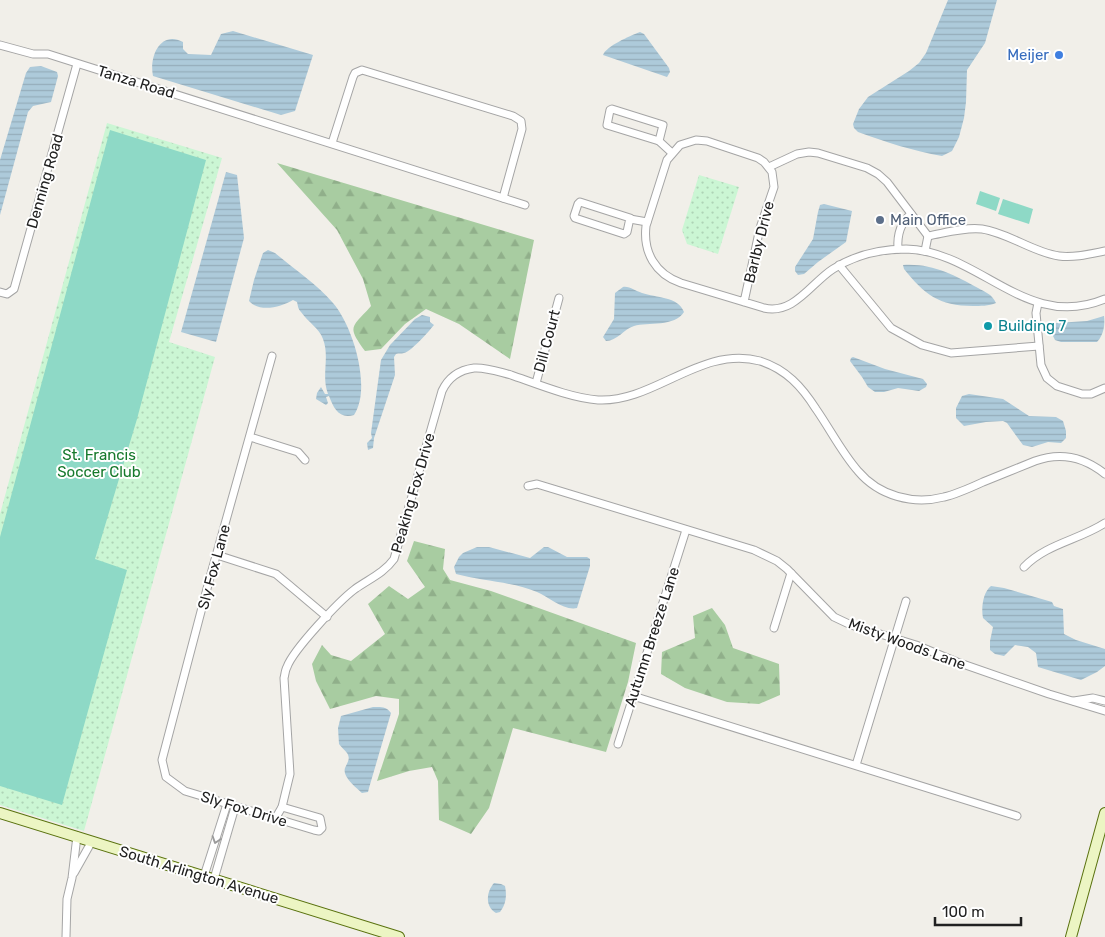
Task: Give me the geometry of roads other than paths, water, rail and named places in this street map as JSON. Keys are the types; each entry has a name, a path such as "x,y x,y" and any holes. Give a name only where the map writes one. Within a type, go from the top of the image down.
{"street":[{"name":"Tanza Road","path":"0,45 33,54 48,54 525,205"},
{"name":"Denning Road","path":"3,293 14,289 77,64"},
{"path":"332,143 353,77 355,73 362,70 513,116 521,121 522,129 502,198"},
{"path":"659,141 663,125 613,109 610,110 606,123 608,125 659,141 672,153"},
{"path":"925,251 928,236 883,179 873,171 862,166 809,152 797,154 769,168 758,158 707,141 696,140 680,145 667,160 647,222 645,236 646,247 655,265 661,272 672,279 770,309 794,303 839,265 872,252 898,249 925,251 954,260 1020,296 1038,303 1072,307 1105,299"},
{"name":"Barlby Drive","path":"744,302 760,228 774,188 769,168"},
{"path":"630,219 627,232 624,234 576,219 574,216 580,202 630,219 647,222"},
{"path":"898,249 897,241 902,223 911,214"},
{"path":"928,236 963,229 978,229 999,233 1059,256 1074,256 1105,251"},
{"path":"839,265 891,328 922,345 951,353 1039,346"},
{"name":"Dill Court","path":"536,383 559,298"},
{"path":"1038,303 1036,313 1039,346 1045,376 1053,384 1082,394 1092,394 1105,388"},
{"name":"Sly Fox Lane","path":"166,777 162,760 272,356"},
{"name":"Peaking Fox Drive","path":"275,819 282,807 290,774 284,678 287,666 307,639 342,599 387,569 394,559 442,391 446,383 465,370 476,368 494,370 584,398 611,399 632,394 713,362 733,358 751,359 773,366 795,381 806,393 859,473 874,486 896,496 920,500 943,498 1035,461 1050,457 1076,458 1089,463 1105,474"},
{"path":"250,437 298,452 305,460"},
{"name":"Misty Woods Lane","path":"528,486 537,484 754,550 777,561 834,617 851,625 916,646 975,669 1105,711"},
{"path":"1024,567 1042,552 1087,533 1105,523"},
{"name":"Autumn Breeze Lane","path":"618,744 686,530"},
{"path":"217,555 276,574 327,617"},
{"path":"774,628 791,573"},
{"path":"856,765 906,601"},
{"path":"633,696 1017,816"},
{"path":"1071,701 1093,698 1105,701"},
{"name":"Sly Fox Drive","path":"166,777 185,791 319,831 322,824 320,818 282,807"},
{"path":"209,878 227,804"},
{"path":"209,878 235,807"},
{"name":"South Arlington Avenue","path":"0,813 399,937"},
{"path":"1071,937 1105,813"},
{"path":"66,937 67,899 72,878 77,836"},
{"path":"72,878 92,841"}],"water":[{"path":"948,0 997,0 985,43 967,70 964,118 959,137 952,151 942,156 931,154 858,132 853,124 859,109 868,97 919,63 926,53"},
{"path":"233,31 313,55 295,111 281,115 153,76 153,61 162,42 175,39 183,42 183,49 188,54 211,55 221,34"},
{"path":"640,32 644,34 669,68 670,72 667,77 603,55 613,45"},
{"path":"41,66 57,72 58,76 51,102 33,106 28,112 0,215 0,160 26,73 30,67"},
{"path":"226,172 237,175 244,238 216,342 181,332"},
{"path":"824,204 852,211 846,242 804,274 798,275 795,267 813,239 820,205"},
{"path":"268,250 275,253 320,289 333,303 347,326 358,358 361,374 359,403 354,415 344,416 338,412 329,396 326,397 328,403 326,405 316,399 321,387 325,394 328,394 325,380 325,346 321,335 300,311 297,302 293,300 277,307 265,308 254,305 249,301 263,253"},
{"path":"903,265 924,266 951,274 988,294 996,303 973,306 951,304 942,301 933,297 918,285 904,269"},
{"path":"623,287 672,300 684,312 680,317 668,322 634,326 614,339 606,341 603,337 614,319 615,293"},
{"path":"422,315 430,317 430,322 434,325 411,349 404,353 396,354 394,357 395,375 374,438 373,448 368,450 367,443 372,438 371,433 381,360 390,345 415,319"},
{"path":"1104,316 1104,329 1097,342 1061,342 1055,340 1053,336 1053,327 1056,323 1087,321"},
{"path":"853,357 885,369 923,379 927,384 926,387 919,391 898,388 884,392 875,392 868,387 850,361"},
{"path":"969,394 1003,399 1029,416 1056,417 1063,421 1066,438 1061,443 1048,442 1032,447 1023,445 1007,423 1003,421 964,426 956,418 956,408 962,396"},
{"path":"477,547 489,547 530,558 544,547 548,547 567,557 587,557 590,559 590,566 577,608 562,606 542,594 528,589 456,574 454,567 459,557 463,553"},
{"path":"991,586 1052,602 1054,606 1063,609 1064,634 1076,640 1105,649 1105,666 1081,680 1038,667 1036,653 1028,647 1015,645 1004,656 995,654 990,650 993,627 983,618 982,614 984,596"},
{"path":"373,707 385,708 391,713 368,792 362,793 346,775 345,768 349,757 339,744 338,728 341,716"},
{"path":"494,883 505,886 506,893 504,906 500,912 496,913 488,903 489,891"}],"place":[{"name":"Meijer","path":"1059,55"},
{"name":"Main Office","path":"880,220"},
{"name":"Building 7","path":"988,326"}],"park label":[{"name":"St. Francis Soccer Club","path":"99,464"}]}
